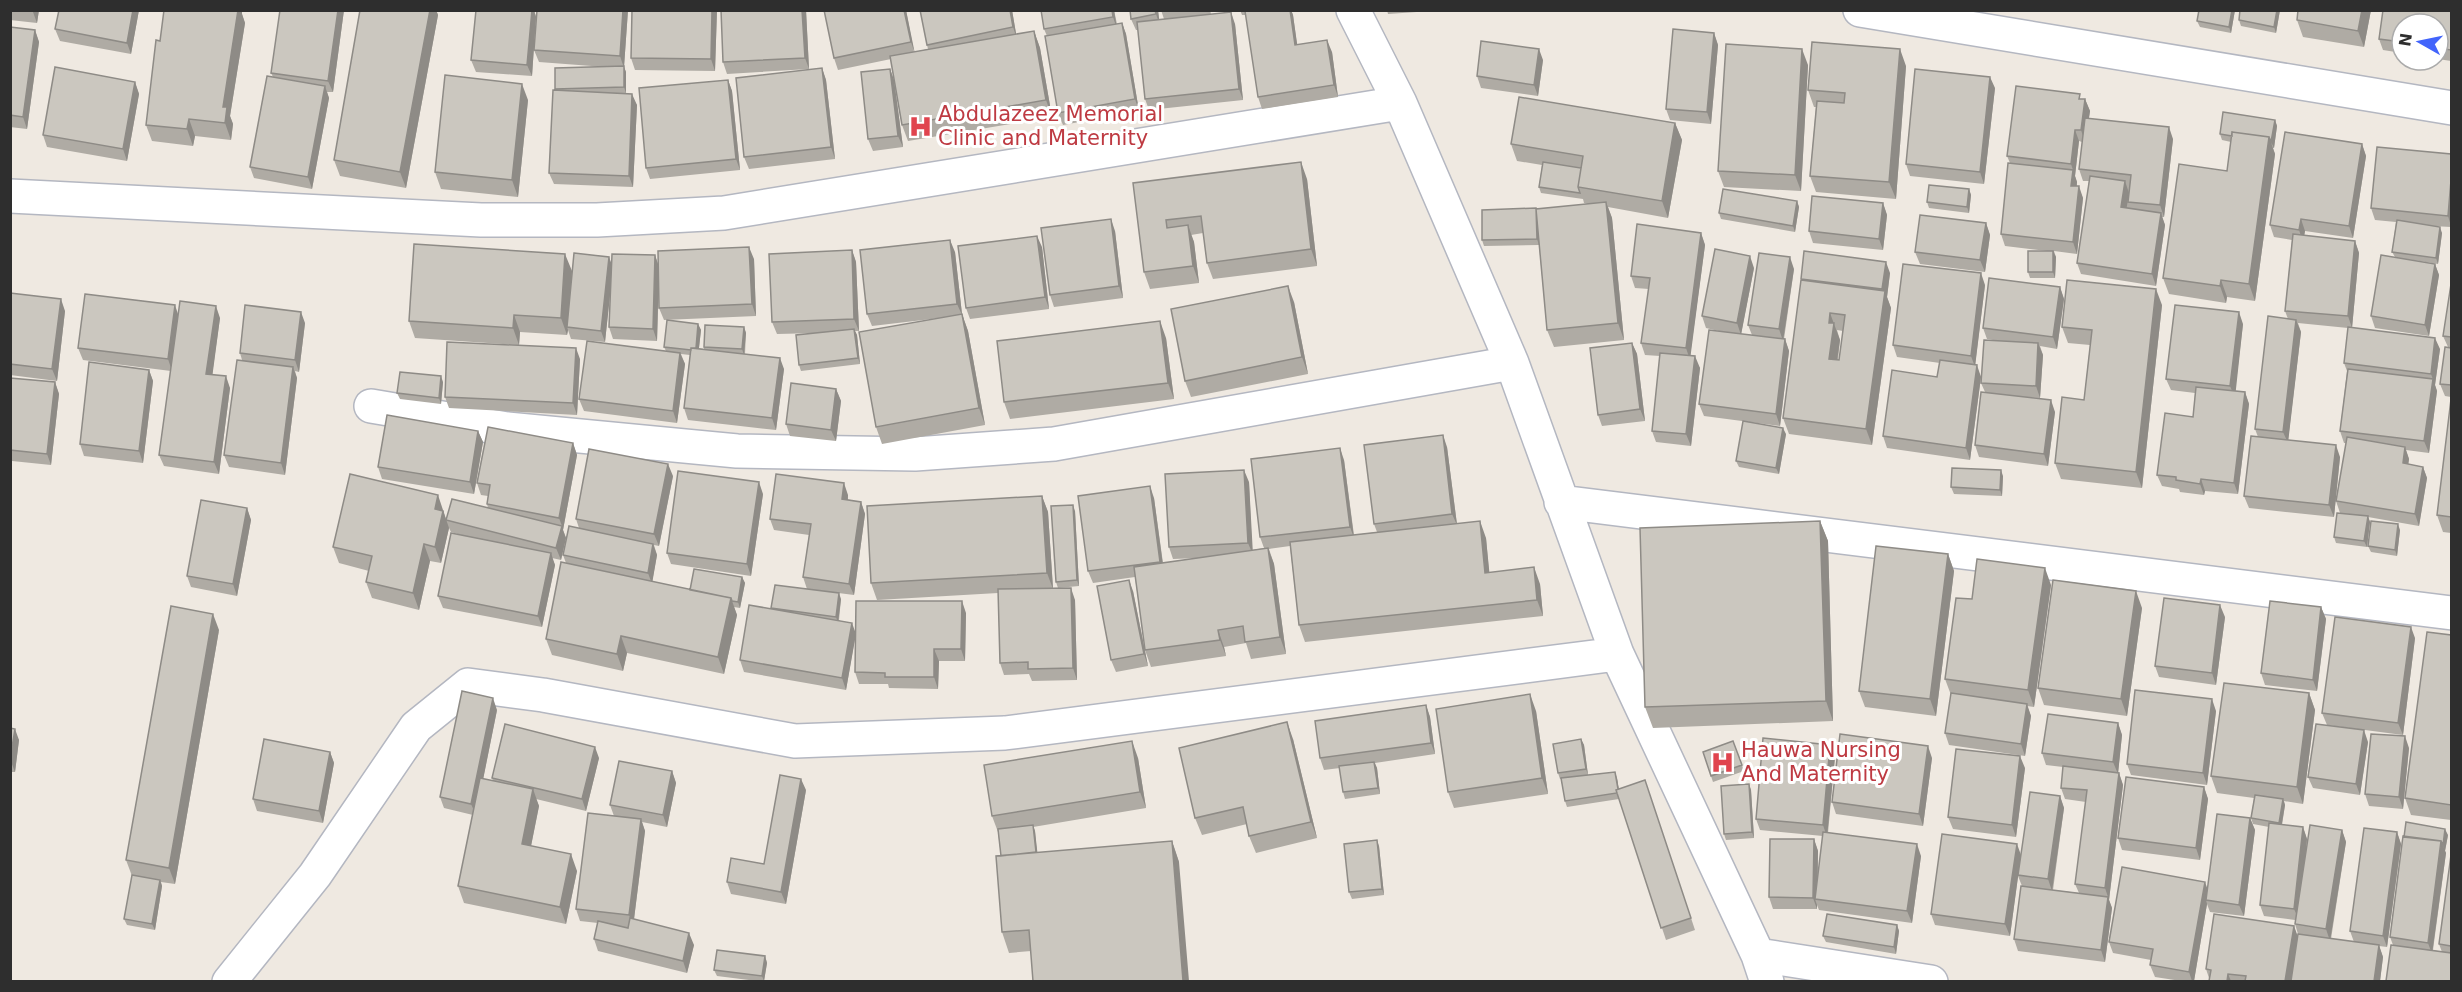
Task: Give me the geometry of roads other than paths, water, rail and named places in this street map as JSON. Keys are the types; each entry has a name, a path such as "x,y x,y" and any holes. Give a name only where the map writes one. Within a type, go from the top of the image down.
{"street":[{"path":"1353,10 1400,103 1512,363 1617,654 1762,968 1931,981"},
{"path":"1860,10 2451,108"},
{"path":"10,196 481,220 597,220 724,213 1400,103"},
{"path":"371,406 507,429 737,451 915,454 1054,444 1512,363"},
{"path":"1561,502 2451,613"},
{"path":"228,981 315,875 416,727 468,685 543,694 795,741 1005,733 1617,654"}],"place":[{"name":"Abdulazeez Memorial Clinic and Maternity","path":"920,126"},
{"name":"Hauwa Nursing And Maternity","path":"1723,762"}]}
